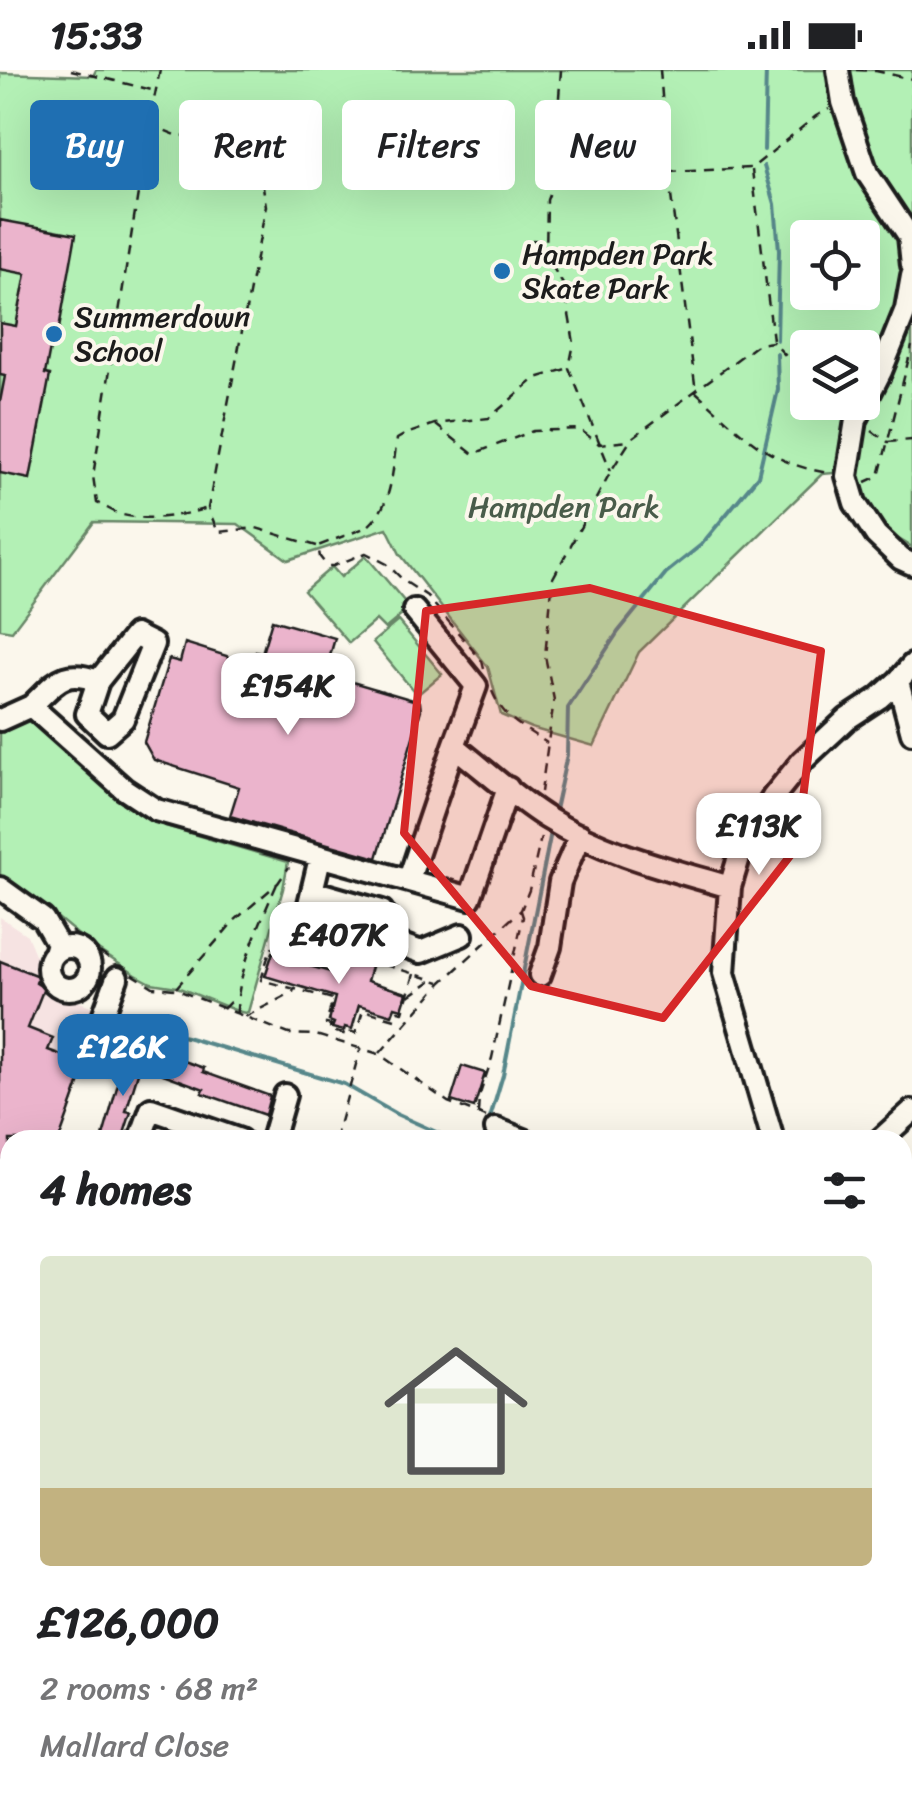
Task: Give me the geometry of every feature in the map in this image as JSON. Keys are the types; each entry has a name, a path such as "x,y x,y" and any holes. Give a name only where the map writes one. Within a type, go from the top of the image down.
{"street":[{"path":"838,70 843,102 867,173 909,236 912,265"},
{"path":"912,276 906,309 856,420 849,482 855,503 876,535 901,560 912,564"},
{"path":"410,879 476,686 414,610"},
{"path":"770,1130 724,973 730,887 740,854 773,797 802,761 847,719 898,682 912,665"},
{"path":"0,720 32,706 62,677 78,674 98,680"},
{"path":"898,682 910,720"},
{"path":"32,706 124,789 156,810 470,898 508,788"},
{"path":"454,746 540,813 580,835 638,860 730,887"},
{"path":"540,975 550,946 560,882 580,835"},
{"path":"320,858 312,892 382,911 389,923 382,938 420,952 462,935"},
{"path":"0,888 43,919 57,942 54,954"},
{"path":"66,948 79,950 88,960 90,973 78,987 65,989 50,978 50,958 66,948"},
{"path":"88,1057 122,974 90,973"},
{"path":"275,1130 285,1095"},
{"path":"144,1130 151,1109 193,1130"},
{"path":"891,1130 912,1111"},
{"path":"485,1120 504,1130"}],"path":[{"path":"71,70 156,90"},
{"path":"154,100 160,70"},
{"path":"561,70 559,168 547,200 546,256 564,286 574,343 569,368 610,471"},
{"path":"660,70 662,100"},
{"path":"856,70 912,79"},
{"path":"671,172 752,168 816,116 843,102"},
{"path":"159,128 176,135 230,139 258,154 266,206 208,508 218,532 256,528 318,548 367,527 388,502 397,439 435,424 489,418 536,378 569,368"},
{"path":"752,168 774,342 790,360"},
{"path":"138,190 94,476 97,503 119,514 137,516 180,516 208,508"},
{"path":"670,190 696,392 754,444 806,470 849,482 880,476 912,346"},
{"path":"532,240 546,242"},
{"path":"540,813 554,700 545,656 554,578 610,471 631,440 758,344 774,342"},
{"path":"435,424 473,454 533,431 579,429 600,444 631,440"},
{"path":"318,548 320,557"},
{"path":"237,1015 236,996 265,910 294,850"},
{"path":"175,989 234,921 278,883"},
{"path":"485,1120 479,1097 492,1058 523,918 520,910"},
{"path":"70,931 122,974 153,987 175,989 289,1034 316,1035 380,1054 448,1102 485,1120"},
{"path":"373,961 382,938"},
{"path":"414,974 403,1012 398,1010 395,1020 363,1010 356,1033 348,1030 347,1035 329,1030 331,1025 326,1024 334,999 261,980 271,947 298,956 304,940 442,982"},
{"path":"408,997 432,980"},
{"path":"244,1018 294,988"},
{"path":"223,1010 236,996"},
{"path":"338,1130 360,1050"}],"highlighted area":[{"path":"590,588 821,651 797,847 663,1018 531,986 404,833 426,611"}],"shaded area":[{"path":"0,917 27,935 45,988 108,1013 63,1130 0,1130"}],"green space":[{"name":"Hampden Park","path":"96,70 912,70 912,547 892,535 864,502 858,471 822,474 639,652 594,746 501,715 488,667 400,554 387,528 288,560 238,524 94,522 12,631 0,629 0,73 93,76"},
{"path":"366,556 410,608 385,629 376,620 349,643 304,591 332,567 341,577"},
{"path":"398,621 442,674 417,695 373,642"},
{"path":"30,720 109,790 159,824 288,862 248,1012 136,975 0,877 0,729"}],"building":[{"path":"0,220 76,234 58,334 53,333 45,374 50,375 30,479 0,473 0,402 5,376 0,375 0,323 16,326 26,274 0,269"},
{"path":"272,620 335,638 325,674 420,702 421,710 377,858 230,816 239,787 154,760 144,742 169,659 180,662 185,643 252,664 256,651 262,653"},
{"path":"273,952 341,975 347,955 372,963 367,981 407,993 402,1009 395,1007 392,1015 359,1005 352,1029 332,1028 334,1023 329,1021 335,997 265,976"},
{"path":"0,961 38,976 36,983 44,988 28,1028 53,1038 48,1050 75,1060 84,1070 63,1130 0,1130"},
{"path":"127,1052 143,1057 126,1111 131,1112 125,1130 105,1130"},
{"path":"170,1056 270,1096 265,1115 202,1093 204,1089 163,1074"},
{"path":"462,1066 485,1073 474,1108 451,1101"}],"waterway":[{"path":"764,150 766,70"},
{"path":"764,166 775,204 779,250 777,340"},
{"path":"555,810 567,755 568,708 618,632 666,573 701,545 758,476 778,390 777,354"},
{"path":"486,1130 503,1075 551,832"},
{"path":"119,1023 186,1037 344,1084 432,1130"}],"place":[{"name":"Hampden Park Skate Park","path":"502,271"},
{"name":"Summerdown School","path":"54,334"}]}
